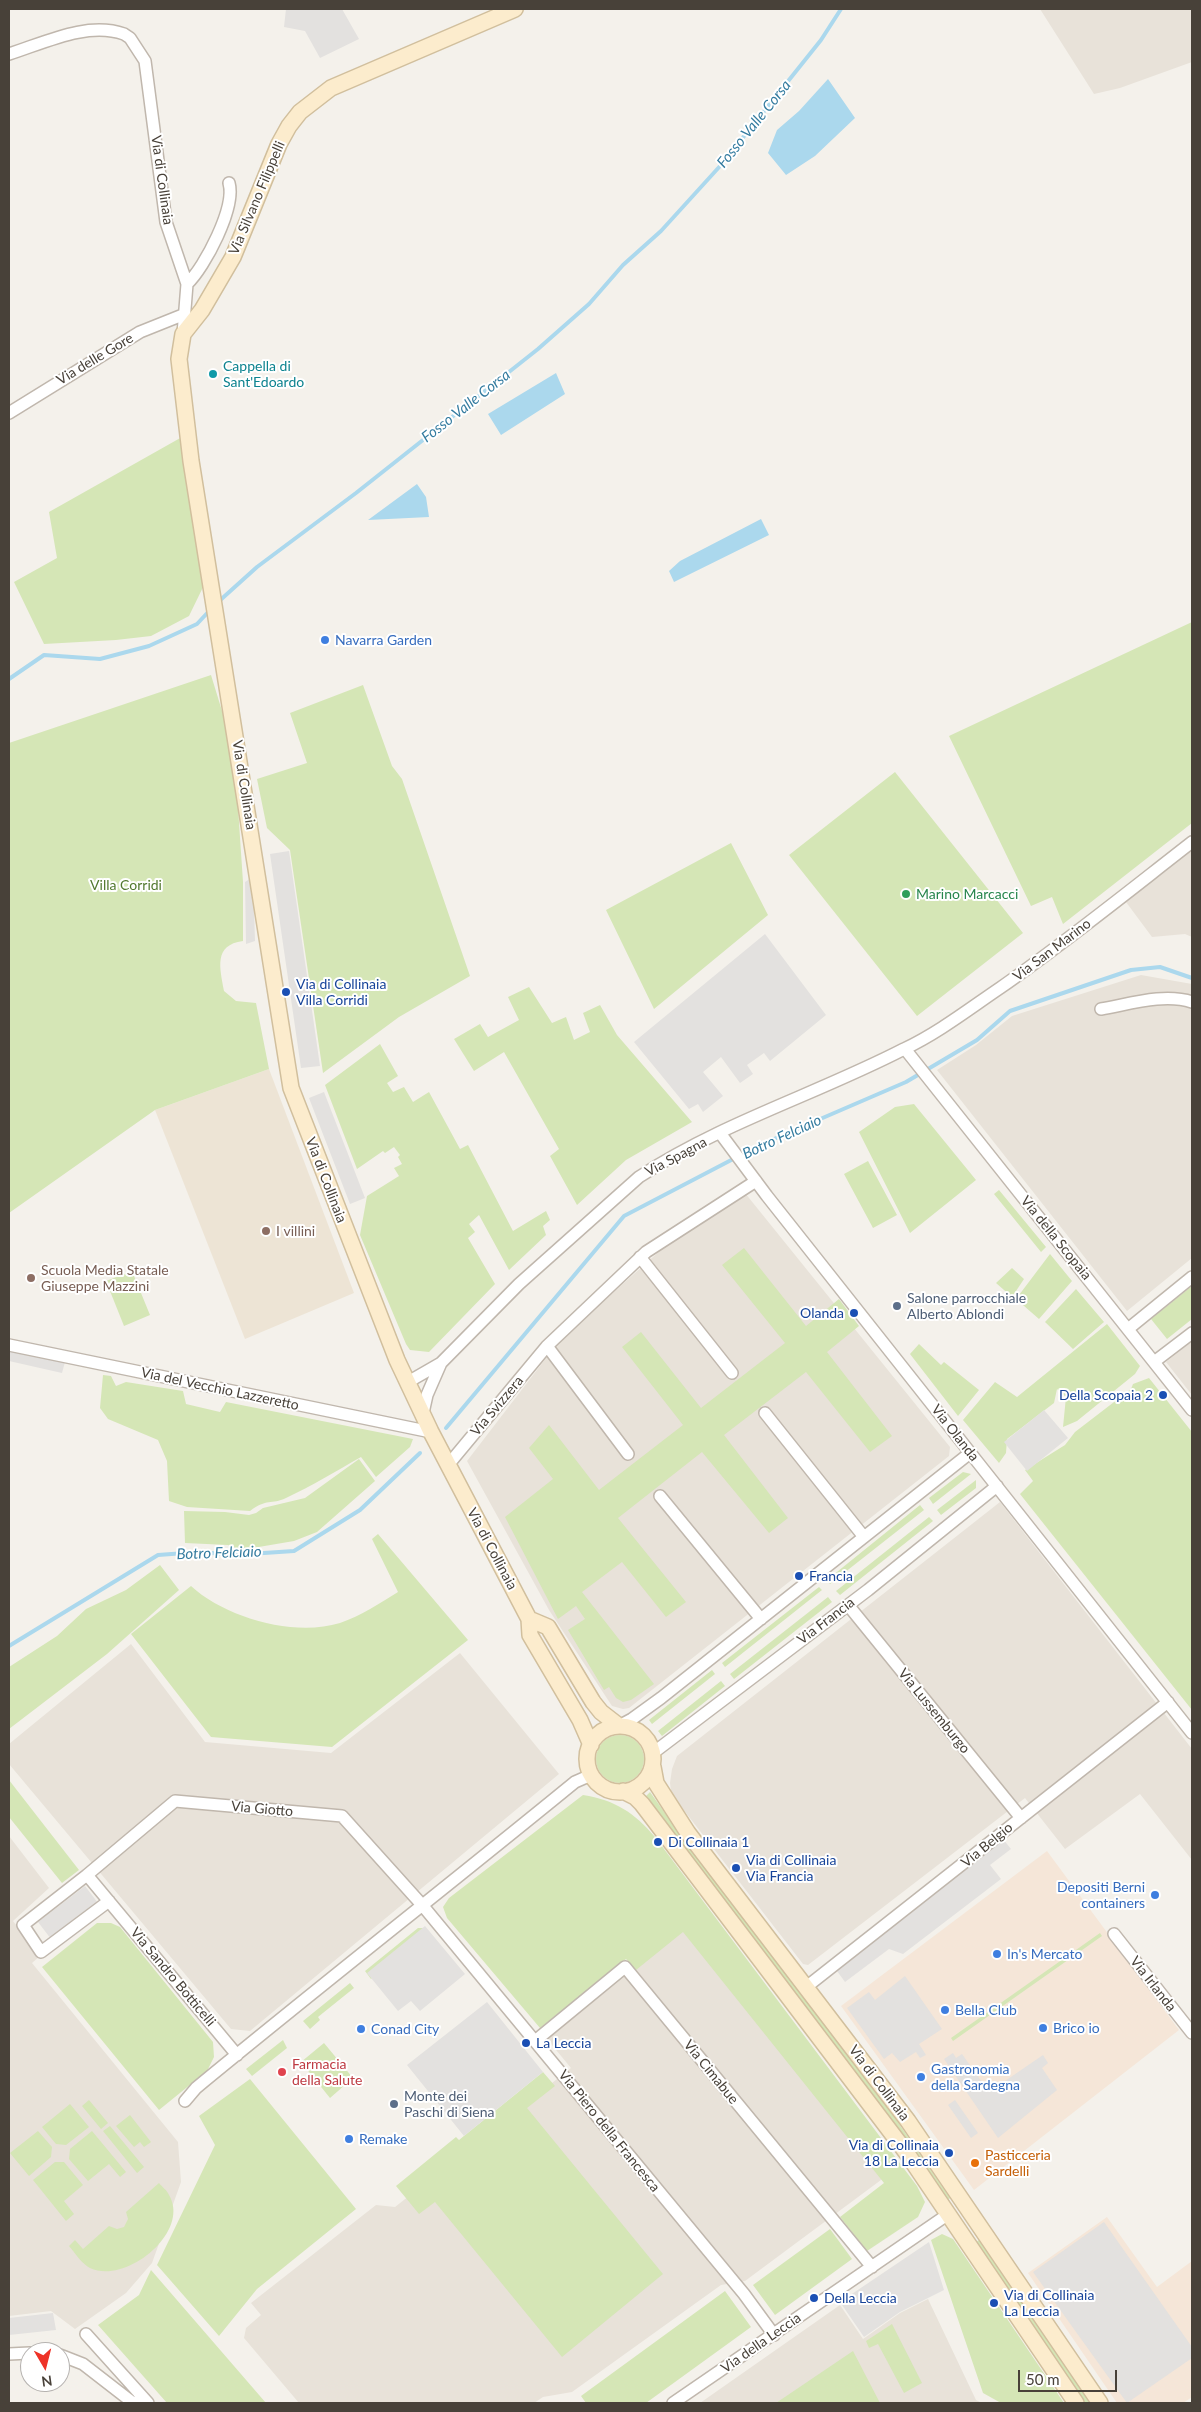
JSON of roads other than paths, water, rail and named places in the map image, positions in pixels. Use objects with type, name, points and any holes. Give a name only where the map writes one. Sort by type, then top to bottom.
[{"type":"street","name":"Via Silvano Filippelli","points":[[183,334],[202,310],[233,257],[279,144],[300,112],[331,88],[514,9]]},
{"type":"street","name":"Via di Collinaia","points":[[9,54],[81,32],[116,31],[130,38],[145,61],[166,222],[187,284],[179,359],[183,398],[291,1088],[368,1291],[422,1413],[529,1619],[530,1635],[580,1720],[591,1745]]},
{"type":"street","points":[[187,284],[202,267],[227,210],[232,192],[229,183]]},
{"type":"street","name":"Via delle Gore","points":[[9,413],[140,332],[185,314]]},
{"type":"street","name":"Via San Marino","points":[[905,1049],[973,1007],[1051,952],[1192,842]]},
{"type":"street","points":[[1101,1009],[1179,998],[1192,1002]]},
{"type":"street","name":"Via Spagna","points":[[408,1382],[441,1363],[519,1284],[639,1177],[656,1166],[720,1133],[905,1049]]},
{"type":"street","name":"Via della Scopaia","points":[[905,1049],[1192,1410]]},
{"type":"street","name":"Via Olanda","points":[[720,1133],[754,1179],[1192,1732]]},
{"type":"street","name":"Via Svizzera","points":[[448,1465],[547,1346],[640,1258],[754,1179]]},
{"type":"street","points":[[640,1258],[732,1373]]},
{"type":"street","points":[[1128,1329],[1192,1277]]},
{"type":"street","points":[[1154,1362],[1192,1333]]},
{"type":"street","name":"Via del Vecchio Lazzeretto","points":[[9,1345],[431,1432]]},
{"type":"street","points":[[547,1346],[628,1454]]},
{"type":"street","name":"Via Spagna","points":[[422,1413],[427,1395],[441,1363]]},
{"type":"street","points":[[766,1413],[864,1537]]},
{"type":"street","points":[[529,1619],[548,1627],[601,1712],[619,1726],[636,1731],[644,1736],[653,1760],[643,1784],[634,1790],[623,1791],[605,1788],[591,1776],[588,1764],[591,1745],[601,1732],[619,1726],[632,1719],[661,1698],[970,1453]]},
{"type":"street","name":"Via Francia","points":[[653,1760],[997,1486]]},
{"type":"street","points":[[660,1496],[761,1619]]},
{"type":"street","name":"Via Lussemburgo","points":[[848,1605],[1021,1818]]},
{"type":"street","name":"Via Belgio","points":[[805,1988],[1168,1702]]},
{"type":"street","name":"Via di Collinaia","points":[[653,1760],[656,1783],[688,1833],[805,1988],[867,2066],[936,2161],[1100,2403]]},
{"type":"street","points":[[185,2101],[196,2088],[348,1963],[423,1906],[575,1782],[591,1776]]},
{"type":"street","name":"Via di Collinaia","points":[[623,1791],[635,1797],[642,1804],[883,2120],[1076,2403]]},
{"type":"street","name":"Via Giotto","points":[[87,1874],[175,1801],[342,1816],[423,1906]]},
{"type":"street","points":[[87,1874],[23,1925],[41,1952],[109,1901]]},
{"type":"street","name":"Via Sandro Botticelli","points":[[87,1874],[237,2055]]},
{"type":"street","name":"Via Piero della Francesca","points":[[423,1906],[739,2289],[774,2335]]},
{"type":"street","name":"Via Irlanda","points":[[1114,1934],[1192,2033]]},
{"type":"street","name":"Via Cimabue","points":[[535,2041],[625,1967],[872,2267]]},
{"type":"street","name":"Via della Leccia","points":[[673,2403],[948,2215]]},
{"type":"street","points":[[86,2334],[148,2403]]},
{"type":"street","points":[[70,2359],[83,2364],[132,2402],[140,2403]]},
{"type":"water","points":[[828,79],[855,118],[815,156],[786,175],[768,153],[777,130],[799,111]]},
{"type":"water","points":[[556,373],[565,394],[501,435],[488,414]]},
{"type":"water","points":[[417,484],[426,497],[429,517],[368,520]]},
{"type":"water","points":[[761,519],[769,535],[674,582],[669,571],[680,561]]},
{"type":"waterway","name":"Fosso Valle Corsa","points":[[217,603],[257,567],[356,493],[538,349],[589,304],[623,265],[661,231],[721,165],[821,40],[841,9]]},
{"type":"waterway","name":"Fosso Valle Corsa","points":[[9,679],[44,655],[100,659],[149,646],[197,624],[211,609]]},
{"type":"waterway","name":"Botro Felciaio","points":[[446,1428],[624,1216],[760,1145],[906,1082],[977,1040],[1010,1011],[1131,970],[1160,967],[1192,978]]},
{"type":"waterway","name":"Botro Felciaio","points":[[9,1646],[158,1555],[199,1552],[234,1555],[294,1551],[360,1510],[420,1453]]},
{"type":"place","name":"Cappella di Sant'Edoardo","points":[[213,374]]},
{"type":"place","name":"Navarra Garden","points":[[325,640]]},
{"type":"place","name":"Marino Marcacci","points":[[906,894]]},
{"type":"place","name":"Via di Collinaia Villa Corridi","points":[[286,992]]},
{"type":"place","name":"I villini","points":[[266,1231]]},
{"type":"place","name":"Scuola Media Statale Giuseppe Mazzini","points":[[31,1278]]},
{"type":"place","name":"Salone parrocchiale Alberto Ablondi","points":[[897,1306]]},
{"type":"place","name":"Olanda","points":[[854,1313]]},
{"type":"place","name":"Della Scopaia 2","points":[[1163,1395]]},
{"type":"place","name":"Francia","points":[[799,1576]]},
{"type":"place","name":"Di Collinaia 1","points":[[658,1842]]},
{"type":"place","name":"Via di Collinaia Via Francia","points":[[736,1868]]},
{"type":"place","name":"Depositi Berni containers","points":[[1155,1895]]},
{"type":"place","name":"In's Mercato","points":[[997,1954]]},
{"type":"place","name":"Bella Club","points":[[945,2010]]},
{"type":"place","name":"Brico io","points":[[1043,2028]]},
{"type":"place","name":"Conad City","points":[[361,2029]]},
{"type":"place","name":"La Leccia","points":[[526,2043]]},
{"type":"place","name":"Farmacia della Salute","points":[[282,2072]]},
{"type":"place","name":"Gastronomia della Sardegna","points":[[921,2077]]},
{"type":"place","name":"Monte dei Paschi di Siena","points":[[394,2104]]},
{"type":"place","name":"Remake","points":[[349,2139]]},
{"type":"place","name":"Via di Collinaia 18 La Leccia","points":[[949,2153]]},
{"type":"place","name":"Pasticceria Sardelli","points":[[975,2163]]},
{"type":"place","name":"Della Leccia","points":[[814,2298]]},
{"type":"place","name":"Via di Collinaia La Leccia","points":[[994,2303]]},
{"type":"park label","name":"Villa Corridi","points":[[126,885]]}]
